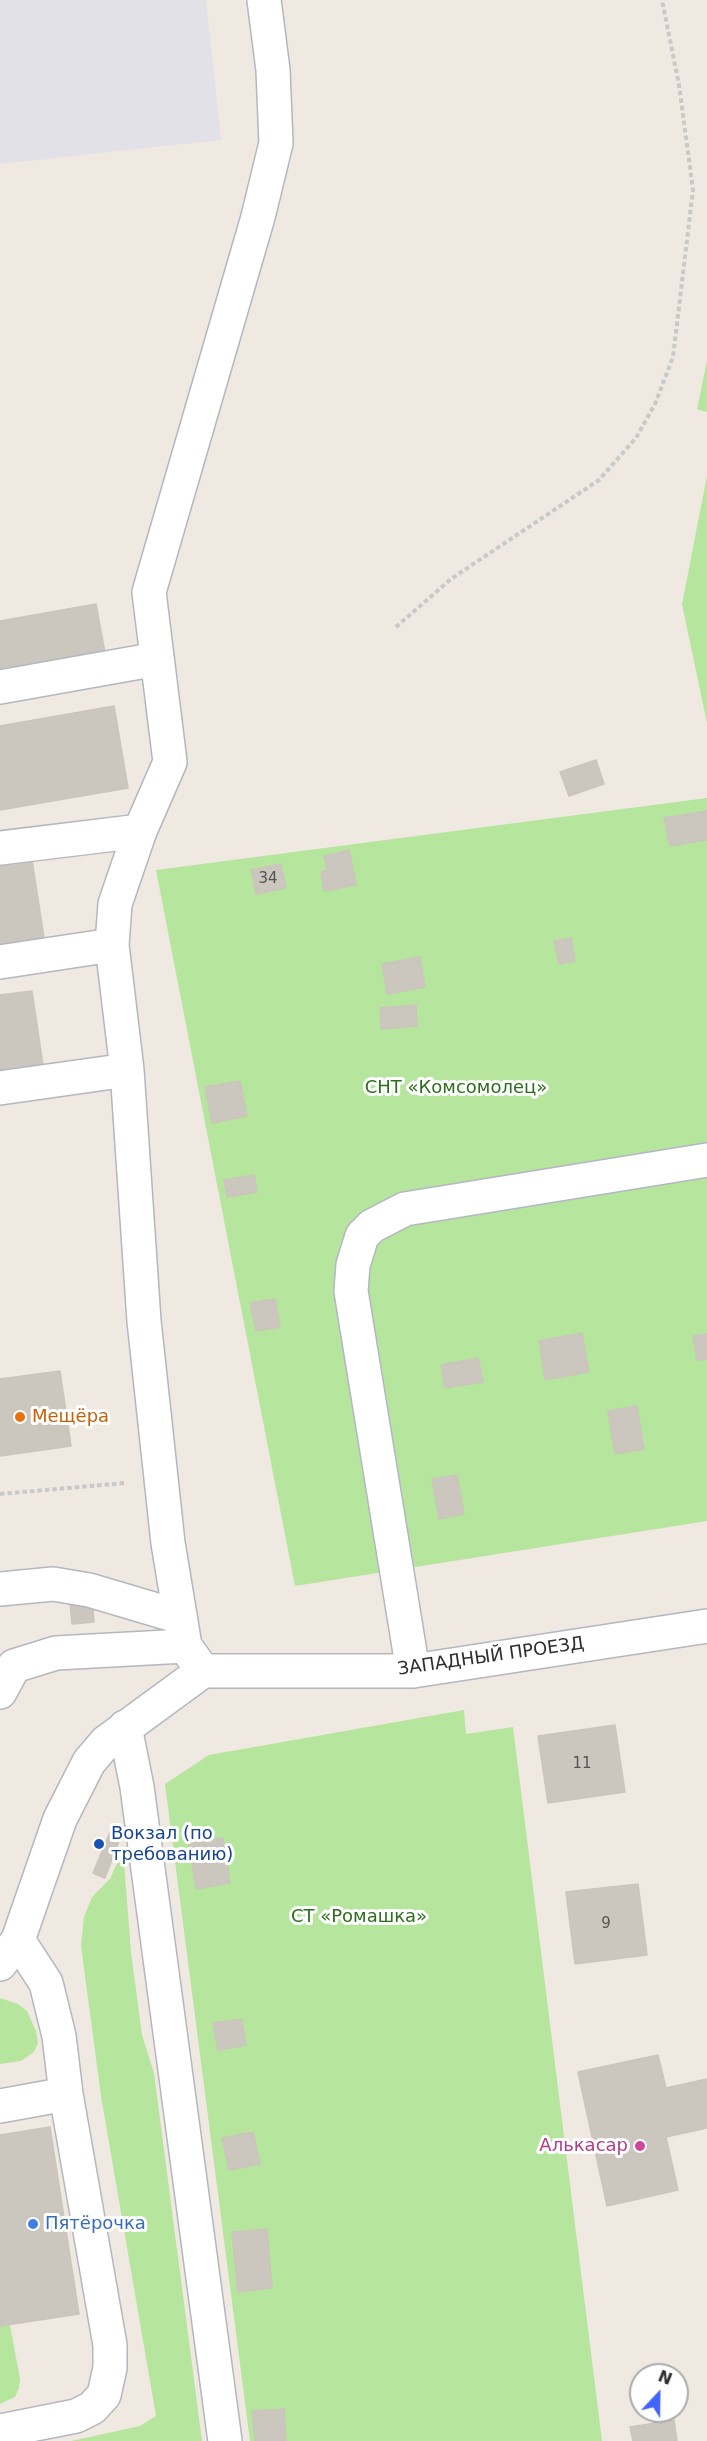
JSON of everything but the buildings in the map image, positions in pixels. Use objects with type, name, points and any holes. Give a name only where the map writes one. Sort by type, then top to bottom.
[{"type":"street","points":[[0,2431],[76,2416],[92,2408],[104,2395],[111,2368],[110,2345],[66,2094],[59,2036],[46,1983],[9,1952],[73,1790],[89,1762],[106,1742],[125,1727],[189,1645],[168,1543],[144,1321],[127,1070],[112,945],[115,904],[140,831],[170,762],[149,592],[258,217],[276,143],[273,70],[264,0]]},
{"type":"street","points":[[0,687],[157,659]]},
{"type":"street","points":[[0,848],[140,831]]},
{"type":"street","points":[[0,963],[112,945]]},
{"type":"street","points":[[0,1088],[127,1070]]},
{"type":"street","points":[[413,1671],[351,1291],[353,1265],[362,1236],[372,1226],[405,1209],[707,1160]]},
{"type":"street","points":[[0,1589],[53,1584],[89,1590],[189,1645]]},
{"type":"street","name":"ЗАПАДНЫЙ ПРОЕЗД","points":[[189,1645],[413,1671],[707,1626]]},
{"type":"street","points":[[5,1675],[56,1653],[189,1645]]},
{"type":"street","points":[[125,1727],[138,1787],[225,2441]]},
{"type":"street","points":[[0,2106],[66,2094]]},
{"type":"path","points":[[396,627],[451,579],[598,480],[636,438],[655,404],[673,357],[693,190],[679,85],[662,0]]},
{"type":"path","points":[[0,1494],[126,1483],[127,1493]]},
{"type":"shaded area","points":[[0,0],[206,0],[221,140],[0,164]]},
{"type":"green space","points":[[707,361],[707,412],[697,409]]},
{"type":"green space","points":[[707,476],[707,723],[682,604]]},
{"type":"green space","name":"СНТ «Комсомолец»","points":[[707,798],[707,1521],[295,1586],[156,870]]},
{"type":"green space","name":"СТ «Ромашка»","points":[[464,1710],[466,1734],[513,1727],[602,2441],[250,2441],[165,1784],[209,1755]]},
{"type":"green space","points":[[123,1850],[131,1952],[142,2035],[154,2073],[202,2441],[71,2441],[140,2426],[156,2416],[101,2096],[81,1946],[84,1917],[92,1897],[110,1879]]},
{"type":"green space","points":[[0,1998],[18,2004],[27,2011],[36,2031],[38,2043],[34,2052],[21,2061],[0,2064]]},
{"type":"green space","points":[[10,2325],[20,2379],[19,2388],[15,2397],[0,2404],[0,2326]]},
{"type":"place","name":"Мещёра","points":[[20,1417]]},
{"type":"place","name":"Вокзал (по требованию)","points":[[99,1844]]},
{"type":"place","name":"Алькасар","points":[[640,2146]]},
{"type":"place","name":"Пятёрочка","points":[[33,2224]]}]
